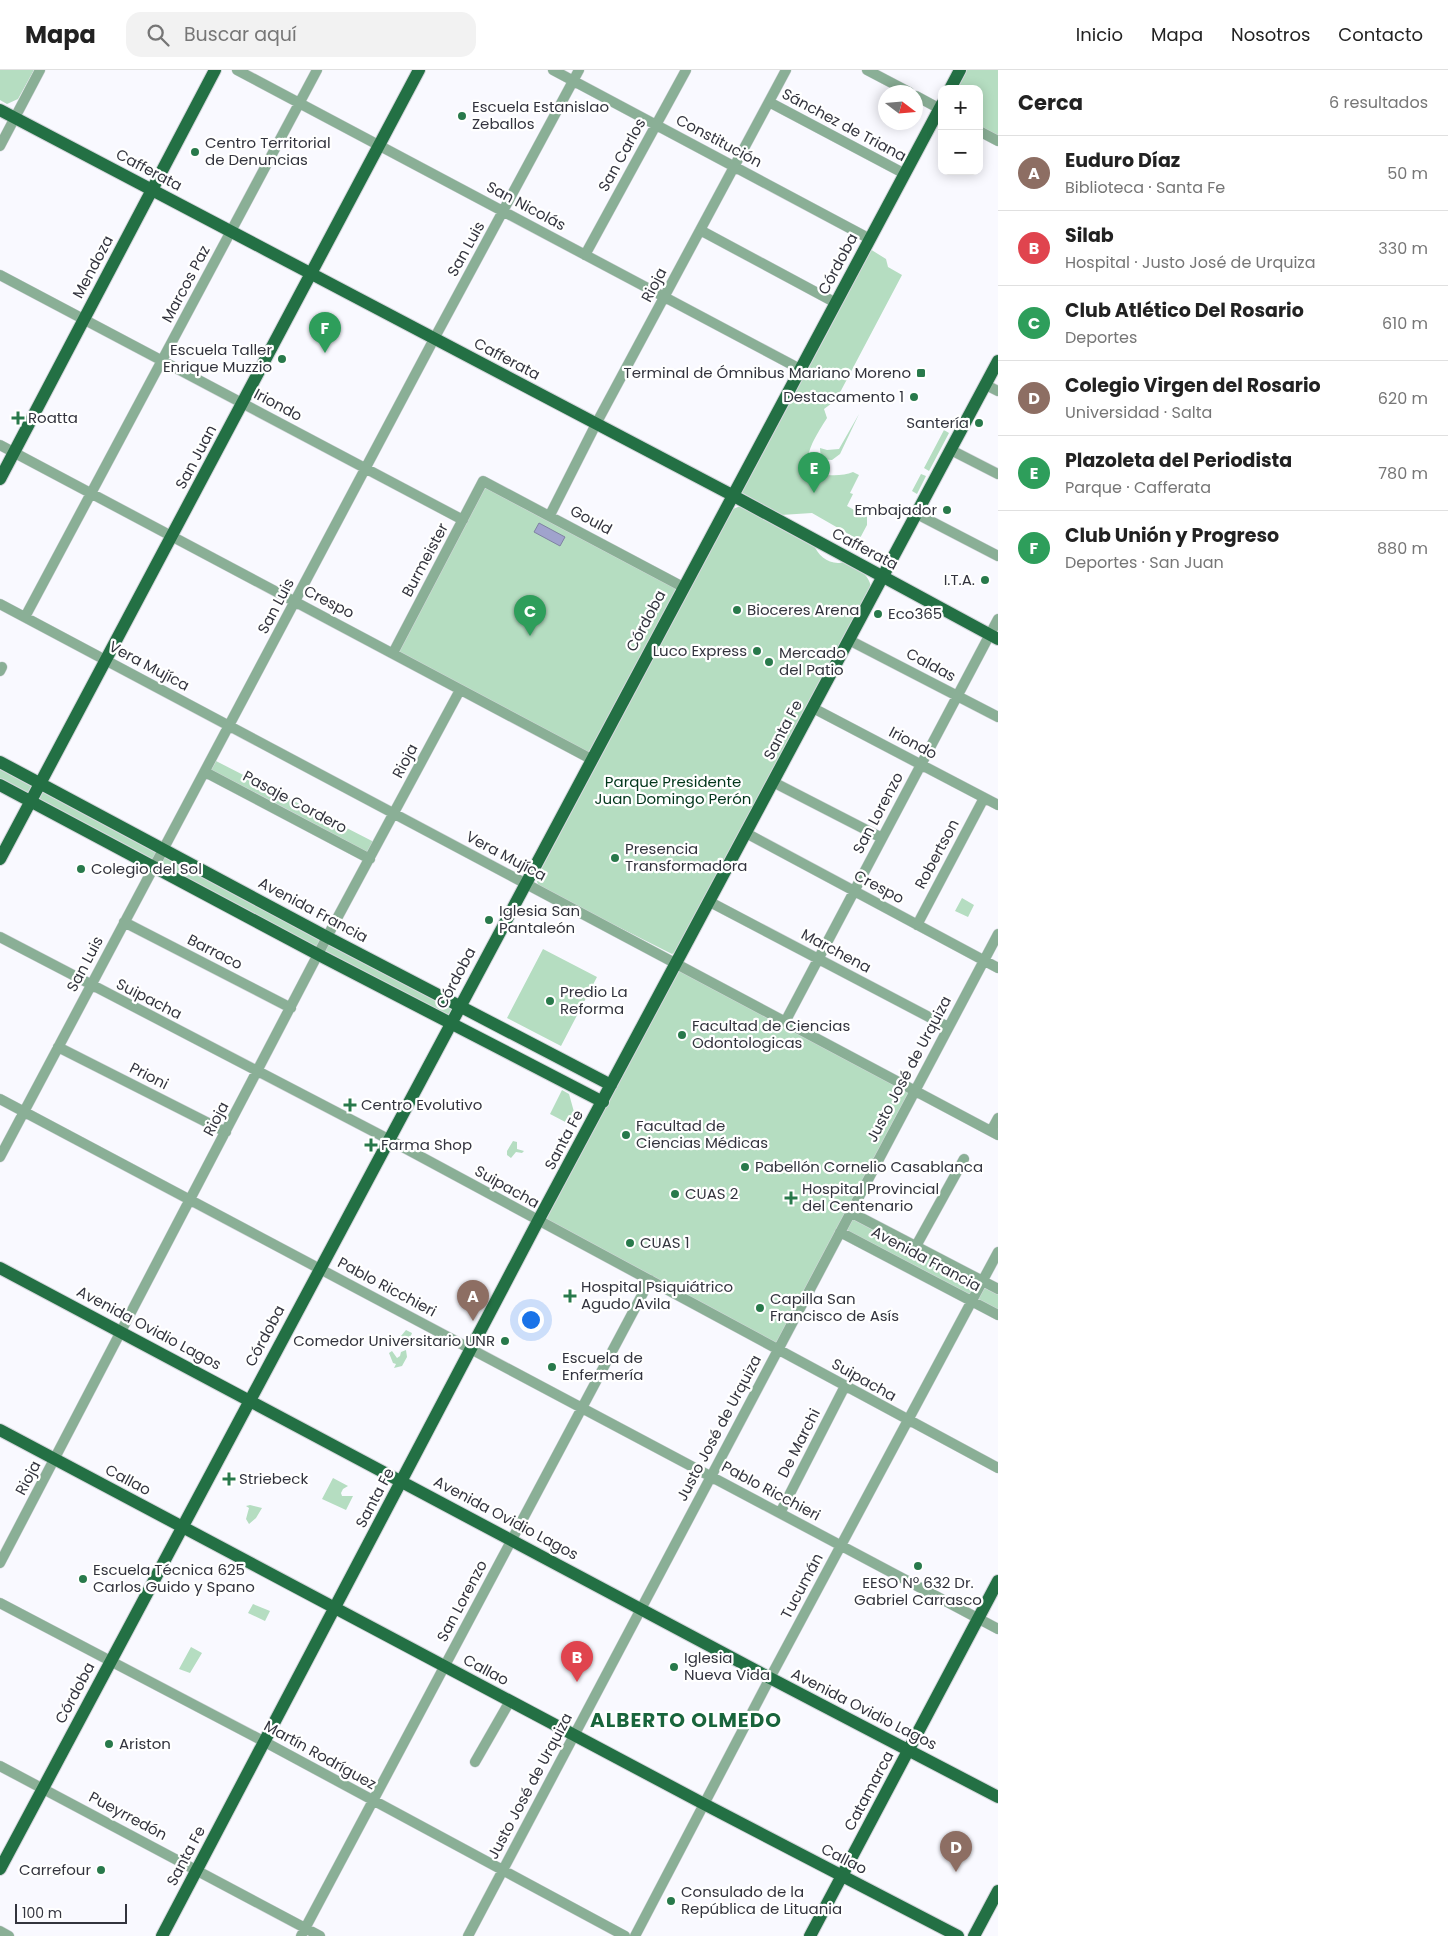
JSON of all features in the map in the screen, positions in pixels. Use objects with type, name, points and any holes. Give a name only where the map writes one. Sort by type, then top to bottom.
[{"type":"main road","name":"Mendoza","points":[[0,479],[215,70]]},
{"type":"main road","name":"San Juan","points":[[0,860],[419,70]]},
{"type":"main road","points":[[952,85],[960,70]]},
{"type":"main road","name":"Cafferata","points":[[0,110],[732,495],[994,637]]},
{"type":"main road","name":"Córdoba","points":[[0,1869],[732,495],[938,114]]},
{"type":"main road","name":"Santa Fe","points":[[162,1936],[538,1221],[998,362]]},
{"type":"main road","name":"Avenida Francia","points":[[0,762],[611,1085]]},
{"type":"main road","points":[[0,784],[318,955],[603,1102]]},
{"type":"main road","name":"Avenida Ovidio Lagos","points":[[0,1268],[770,1678],[998,1797]]},
{"type":"main road","name":"Callao","points":[[0,1430],[573,1735],[958,1936]]},
{"type":"main road","name":"Catamarca","points":[[810,1936],[998,1582]]},
{"type":"main road","points":[[974,1936],[998,1891]]},
{"type":"street","points":[[0,146],[40,70]]},
{"type":"street","name":"San Nicolás","points":[[237,70],[800,369]]},
{"type":"street","name":"Marcos Paz","points":[[25,617],[317,70]]},
{"type":"street","name":"Constitución","points":[[552,70],[870,239]]},
{"type":"street","name":"San Luis","points":[[0,1157],[434,339],[579,70]]},
{"type":"street","name":"San Carlos","points":[[585,255],[686,70]]},
{"type":"street","name":"Rioja","points":[[550,515],[596,424],[786,70]]},
{"type":"street","points":[[867,70],[896,85]]},
{"type":"street","points":[[923,99],[938,107]]},
{"type":"street","name":"Sánchez de Triana","points":[[768,102],[905,174]]},
{"type":"street","points":[[983,132],[998,141]]},
{"type":"street","points":[[700,230],[836,303]]},
{"type":"street","name":"Iriondo","points":[[0,274],[463,520]]},
{"type":"street","points":[[986,385],[998,391]]},
{"type":"street","name":"Crespo","points":[[0,445],[591,759]]},
{"type":"street","points":[[951,450],[998,474]]},
{"type":"street","name":"Gould","points":[[483,481],[683,587]]},
{"type":"street","name":"Burmeister","points":[[394,653],[483,481]]},
{"type":"street","points":[[916,514],[998,556]]},
{"type":"street","name":"Vera Mujíca","points":[[0,604],[994,1133]]},
{"type":"street","name":"San Lorenzo","points":[[785,1022],[957,696],[994,637],[998,619]]},
{"type":"street","name":"Caldas","points":[[850,640],[998,718]]},
{"type":"street","name":"Rioja","points":[[0,1563],[318,955],[460,690]]},
{"type":"street","name":"Iriondo","points":[[813,708],[998,805]]},
{"type":"street","name":"Pasaje Cordero","points":[[205,772],[370,859]]},
{"type":"street","points":[[773,782],[882,838]]},
{"type":"street","name":"Robertson","points":[[917,925],[984,798]]},
{"type":"street","name":"Crespo","points":[[746,833],[998,968]]},
{"type":"street","name":"Marchena","points":[[710,902],[948,1028]]},
{"type":"street","name":"Barraco","points":[[124,922],[291,1008]]},
{"type":"street","name":"Justo José de Urquiza","points":[[468,1936],[998,934]]},
{"type":"street","name":"Suipacha","points":[[0,937],[90,986],[388,1139],[998,1468]]},
{"type":"street","name":"Prioni","points":[[58,1047],[226,1132]]},
{"type":"street","name":"Pablo Ricchieri","points":[[0,1099],[998,1628]]},
{"type":"street","points":[[994,1133],[998,1118]]},
{"type":"street","points":[[916,1246],[964,1159]]},
{"type":"street","name":"Avenida Francia","points":[[850,1212],[998,1289]]},
{"type":"street","name":"Avenida Francia","points":[[840,1232],[998,1315]]},
{"type":"street","name":"Tucumán","points":[[635,1936],[770,1678],[998,1252]]},
{"type":"street","name":"San Lorenzo","points":[[303,1932],[650,1280]]},
{"type":"street","name":"De Marchi","points":[[780,1513],[845,1386]]},
{"type":"street","name":"Martín Rodríguez","points":[[0,1603],[265,1742],[625,1936]]},
{"type":"street","points":[[475,1762],[510,1701]]},
{"type":"street","name":"Pueyrredón","points":[[0,1766],[197,1870],[303,1932],[320,1936]]},
{"type":"street","points":[[0,1931],[9,1936]]},
{"type":"green space","points":[[0,70],[34,70],[18,99],[7,104],[0,100]]},
{"type":"green space","points":[[960,70],[998,70],[998,141],[983,133],[983,85],[952,85]]},
{"type":"green space","points":[[870,249],[886,259],[888,267],[902,275],[836,400],[824,409],[827,418],[814,440],[808,457],[809,464],[813,470],[821,474],[837,475],[853,472],[859,475],[850,493],[853,494],[847,506],[867,517],[867,525],[859,540],[812,513],[781,515],[741,492],[828,332]]},
{"type":"green space","points":[[859,414],[840,454],[832,460],[823,457],[820,448],[827,450],[839,449]]},
{"type":"green space","points":[[944,430],[949,433],[929,471],[924,468]]},
{"type":"green space","points":[[921,474],[926,476],[917,494],[912,491]]},
{"type":"green space","points":[[483,481],[683,587],[591,759],[393,653]]},
{"type":"green space","name":"Parque Presidente Juan Domingo Perón","points":[[742,507],[814,545],[820,555],[826,560],[854,566],[868,578],[871,587],[679,950],[672,954],[539,887],[536,879],[733,509]]},
{"type":"green space","points":[[216,761],[374,842],[368,853],[210,772]]},
{"type":"green space","points":[[0,762],[459,1006],[451,1022],[0,785]]},
{"type":"green space","points":[[962,898],[974,905],[968,917],[955,911]]},
{"type":"green space","name":"Predio La Reforma","points":[[543,949],[597,977],[561,1046],[507,1018]]},
{"type":"green space","points":[[676,964],[914,1090],[850,1212],[998,1289],[998,1315],[840,1232],[778,1349],[538,1221]]},
{"type":"green space","points":[[562,1090],[569,1094],[576,1119],[573,1126],[550,1114]]},
{"type":"green space","points":[[513,1141],[517,1142],[517,1149],[524,1151],[522,1153],[516,1152],[511,1158],[507,1155],[507,1151]]},
{"type":"green space","points":[[406,1330],[412,1333],[409,1341],[404,1344],[400,1342],[401,1336]]},
{"type":"green space","points":[[406,1350],[407,1357],[402,1366],[394,1368],[396,1364],[393,1363],[389,1353],[392,1351],[397,1358],[401,1352]]},
{"type":"green space","points":[[333,1478],[348,1486],[343,1489],[342,1496],[353,1496],[346,1510],[322,1499]]},
{"type":"green space","points":[[246,1506],[262,1508],[256,1518],[249,1524],[246,1519],[249,1508]]},
{"type":"green space","points":[[253,1604],[270,1611],[265,1621],[248,1613]]},
{"type":"green space","points":[[191,1647],[202,1653],[190,1673],[179,1669]]},
{"type":"water","points":[[539,523],[565,537],[560,546],[534,532]]},
{"type":"place","name":"Escuela Estanislao Zeballos","points":[[462,116]]},
{"type":"place","name":"Centro Territorial de Denuncias","points":[[195,152]]},
{"type":"place","name":"Club Unión y Progreso","points":[[325,353]]},
{"type":"place","name":"Escuela Taller Enrique Muzzio","points":[[282,359]]},
{"type":"place","name":"Terminal de Ómnibus Mariano Moreno","points":[[921,373]]},
{"type":"place","name":"Destacamento 1","points":[[914,397]]},
{"type":"place","name":"Roatta","points":[[18,418]]},
{"type":"place","name":"Santería","points":[[979,423]]},
{"type":"place","name":"Plazoleta del Periodista","points":[[814,493]]},
{"type":"place","name":"Embajador","points":[[947,510]]},
{"type":"place","name":"I.T.A.","points":[[985,580]]},
{"type":"place","name":"Bioceres Arena","points":[[737,610]]},
{"type":"place","name":"Eco365","points":[[878,614]]},
{"type":"place","name":"Club Atlético Del Rosario","points":[[530,636]]},
{"type":"place","name":"Luco Express","points":[[757,651]]},
{"type":"place","name":"Mercado del Patio","points":[[769,662]]},
{"type":"place","name":"Presencia Transformadora","points":[[615,858]]},
{"type":"place","name":"Colegio del Sol","points":[[81,869]]},
{"type":"place","name":"Iglesia San Pantaleón","points":[[489,920]]},
{"type":"place","name":"Predio La Reforma","points":[[550,1001]]},
{"type":"place","name":"Facultad de Ciencias Odontologicas","points":[[682,1035]]},
{"type":"place","name":"Centro Evolutivo","points":[[350,1105]]},
{"type":"place","name":"Facultad de Ciencias Médicas","points":[[626,1135]]},
{"type":"place","name":"Farma Shop","points":[[371,1145]]},
{"type":"place","name":"Pabellón Cornelio Casablanca","points":[[745,1167]]},
{"type":"place","name":"CUAS 2","points":[[675,1194]]},
{"type":"place","name":"Hospital Provincial del Centenario","points":[[791,1198]]},
{"type":"place","name":"CUAS 1","points":[[630,1243]]},
{"type":"place","name":"Hospital Psiquiátrico Agudo Avila","points":[[570,1296]]},
{"type":"place","name":"Capilla San Francisco de Asís","points":[[760,1308]]},
{"type":"place","name":"Euduro Díaz","points":[[473,1321]]},
{"type":"place","name":"Comedor Universitario UNR","points":[[505,1341]]},
{"type":"place","name":"Escuela de Enfermería","points":[[552,1367]]},
{"type":"place","name":"Striebeck","points":[[229,1479]]},
{"type":"place","name":"EESO Nº 632 Dr. Gabriel Carrasco","points":[[918,1566]]},
{"type":"place","name":"Escuela Técnica 625 Carlos Guido y Spano","points":[[83,1579]]},
{"type":"place","name":"Iglesia Nueva Vida","points":[[674,1667]]},
{"type":"place","name":"Silab","points":[[577,1682]]},
{"type":"place","name":"Ariston","points":[[109,1744]]},
{"type":"place","name":"Carrefour","points":[[101,1870]]},
{"type":"place","name":"Colegio Virgen del Rosario","points":[[956,1872]]},
{"type":"place","name":"Consulado de la República de Lituania","points":[[671,1901]]},
{"type":"district","name":"ALBERTO OLMEDO","points":[[686,1720]]}]
